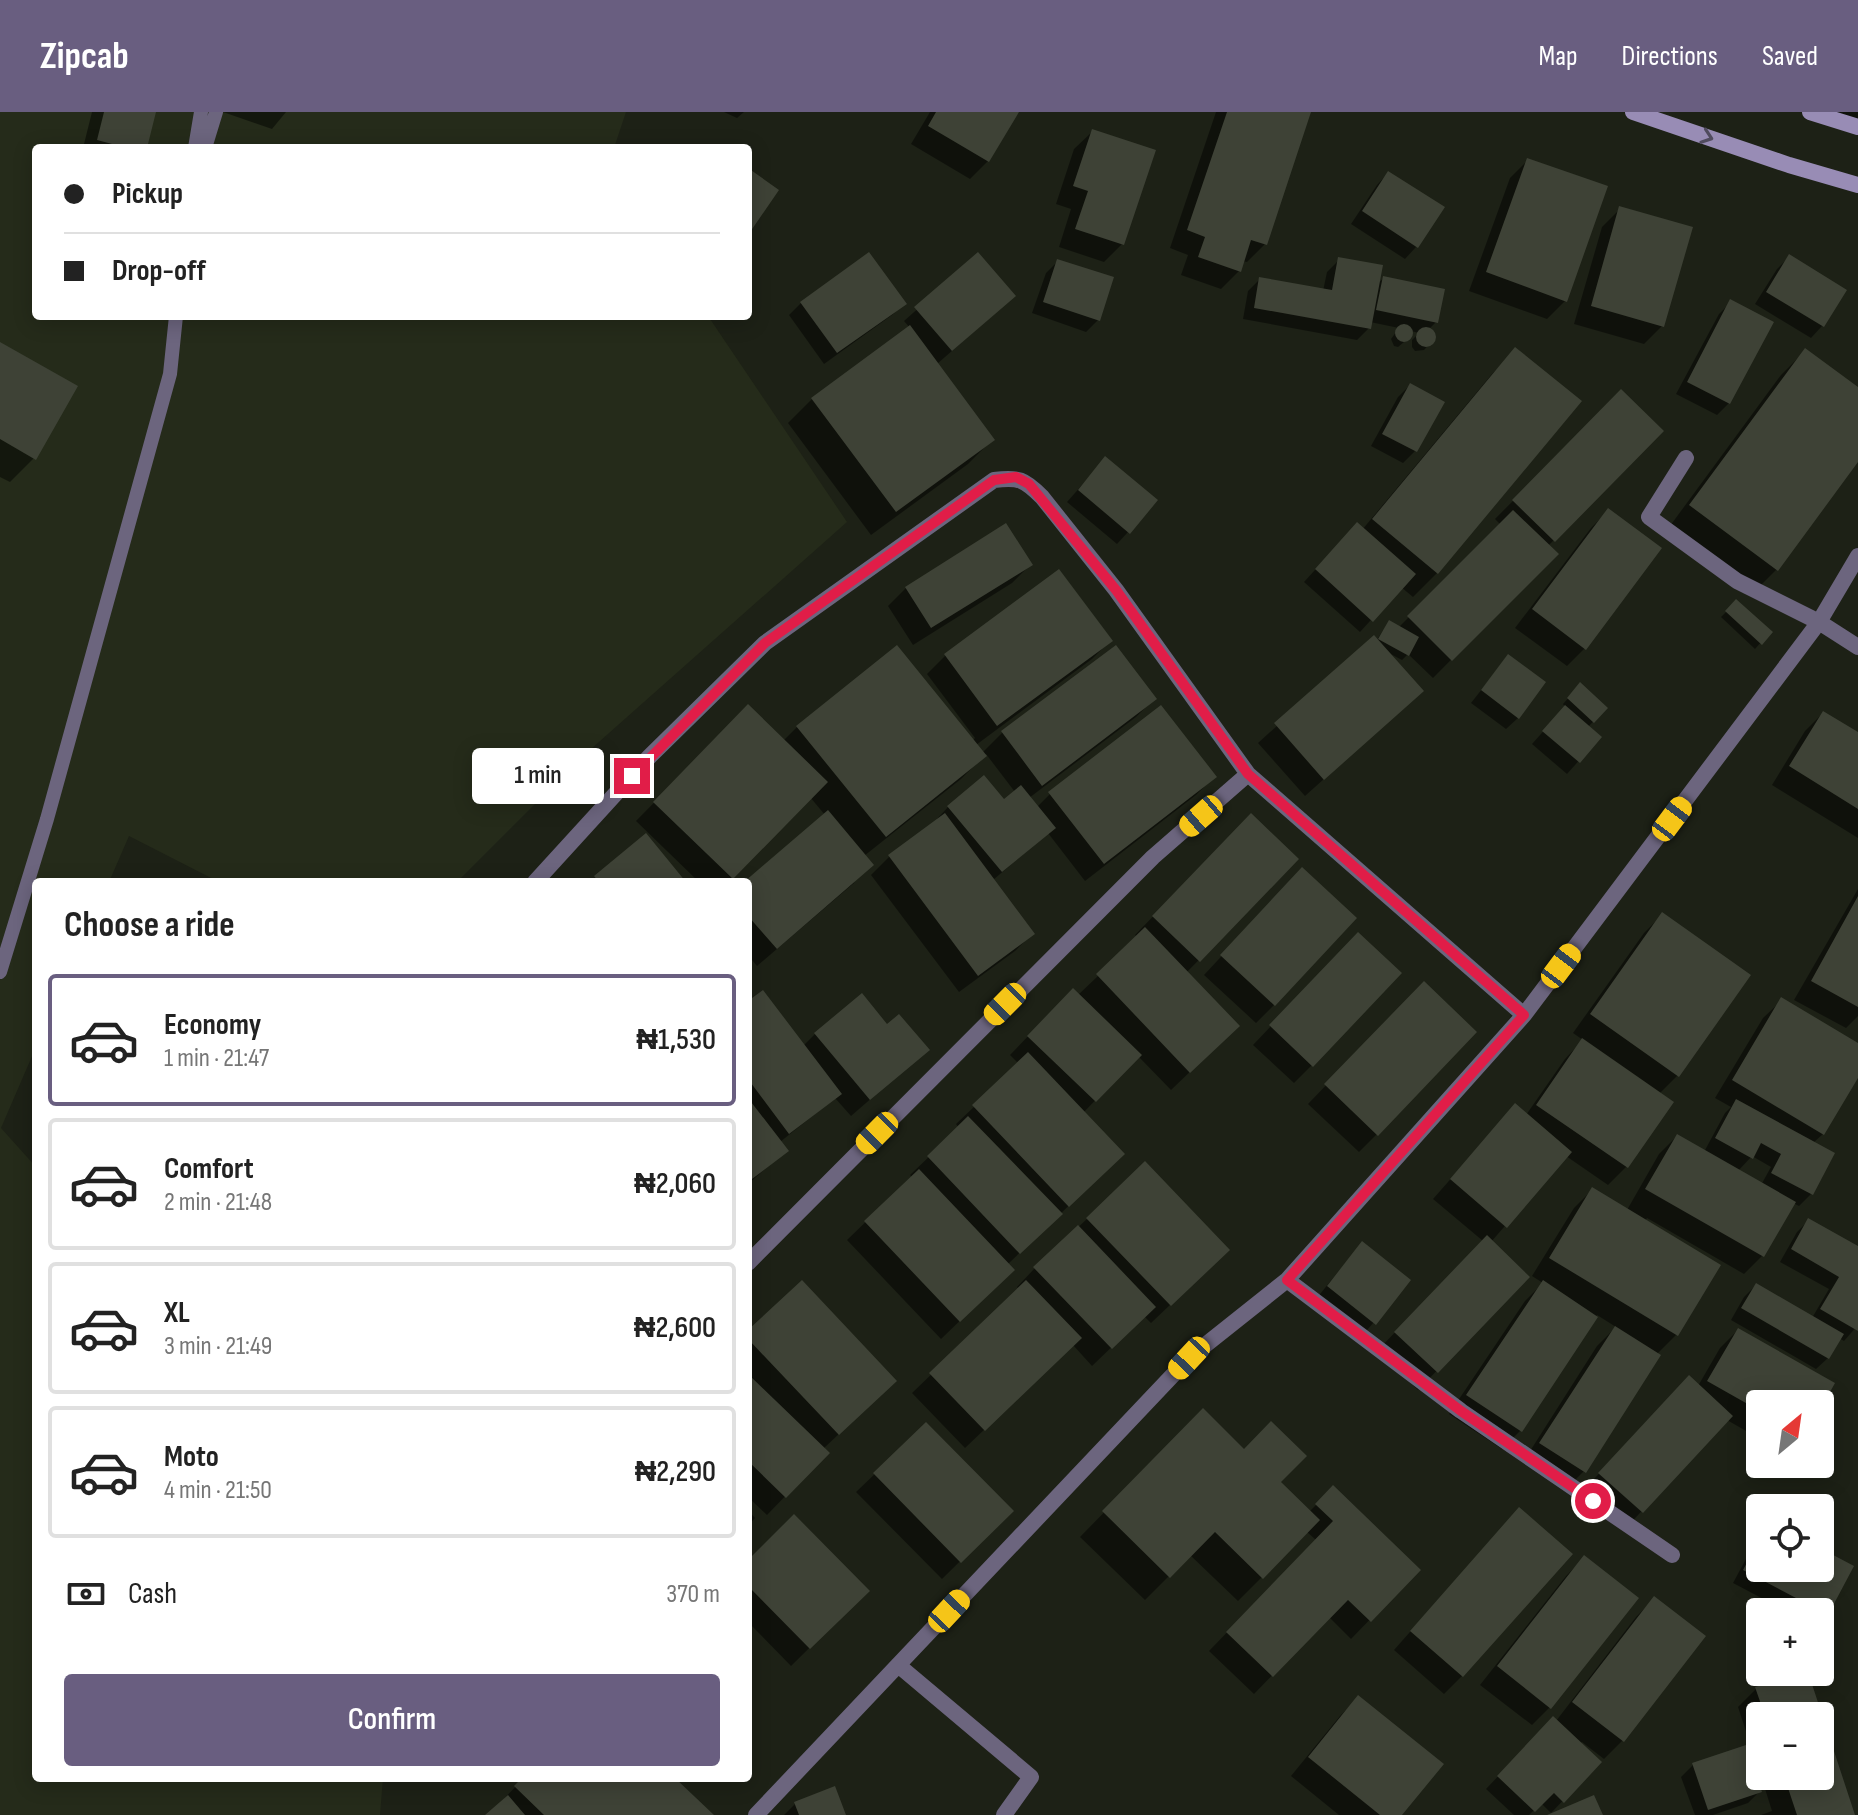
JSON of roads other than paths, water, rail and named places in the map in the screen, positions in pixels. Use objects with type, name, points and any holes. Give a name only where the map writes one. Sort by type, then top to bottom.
[{"type":"main road","points":[[1633,112],[1858,185]]},
{"type":"main road","points":[[1810,112],[1858,127]]},
{"type":"street","points":[[1686,458],[1649,517],[1737,581],[1819,622],[1858,647]]},
{"type":"street","points":[[539,878],[650,756],[765,643],[994,480],[1016,477],[1042,497],[1116,590],[1248,774],[1524,1015]]},
{"type":"street","points":[[756,1815],[1189,1358],[1287,1280],[1524,1015],[1819,622],[1858,556]]},
{"type":"street","points":[[752,1259],[1153,857],[1248,774]]},
{"type":"street","points":[[1287,1280],[1461,1411],[1672,1555]]},
{"type":"street","points":[[898,1665],[1031,1777],[1004,1815]]},
{"type":"lane","points":[[196,144],[201,112]]},
{"type":"lane","points":[[206,144],[216,112]]},
{"type":"lane","points":[[0,972],[47,819],[170,374],[176,320]]}]
